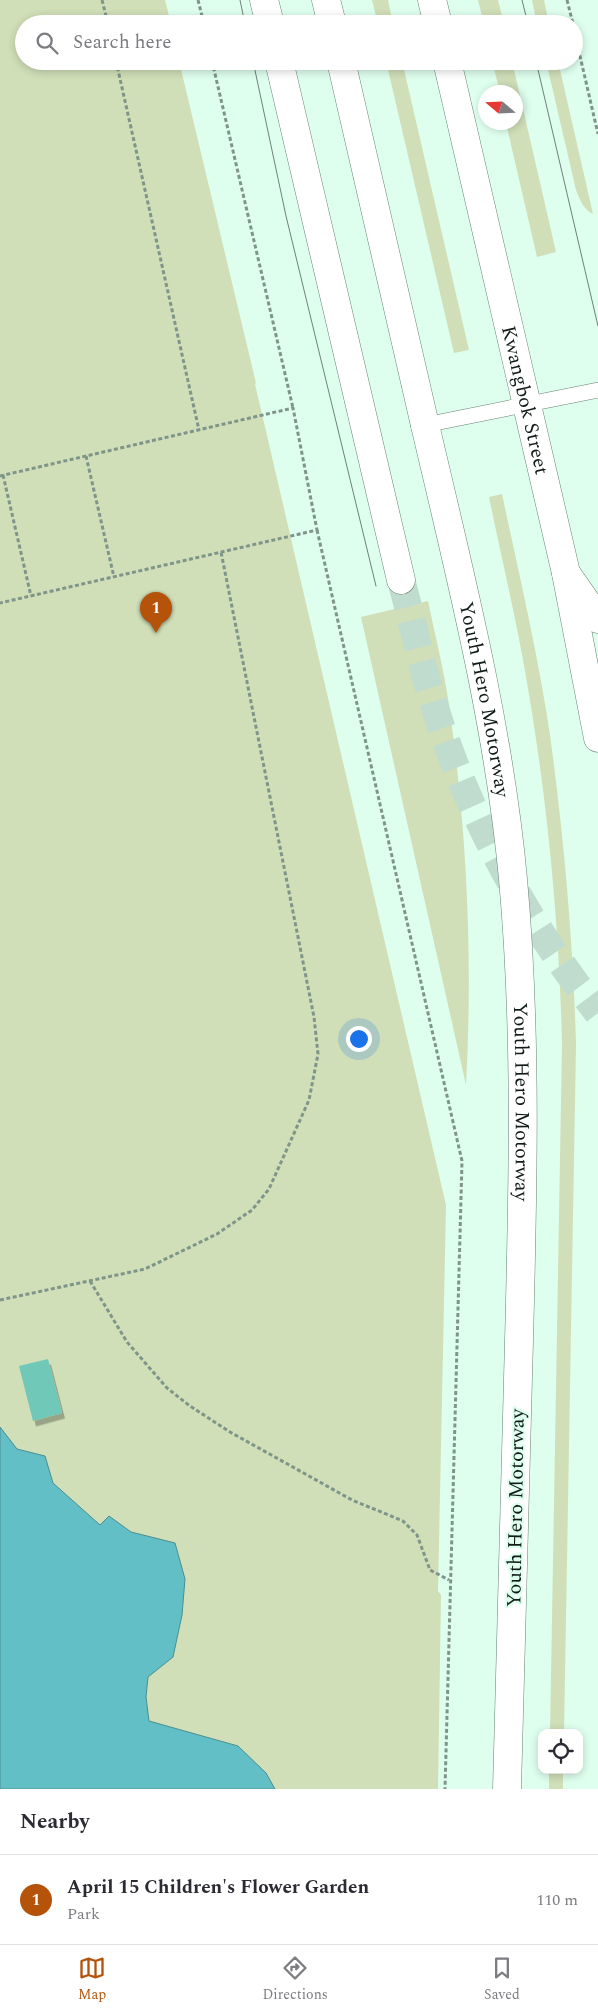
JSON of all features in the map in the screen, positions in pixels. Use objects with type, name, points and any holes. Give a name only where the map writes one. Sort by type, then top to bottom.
[{"type":"main road","points":[[264,0],[268,15]]},
{"type":"main road","points":[[326,0],[330,15]]},
{"type":"main road","points":[[432,0],[436,15]]},
{"type":"main road","points":[[281,70],[401,580]]},
{"type":"main road","points":[[343,70],[425,425]]},
{"type":"main road","name":"Kwangbok Street","points":[[449,70],[566,573],[598,738]]},
{"type":"main road","name":"Youth Hero Motorway","points":[[425,425],[493,735],[513,876],[521,997],[521,1250],[507,1789]]},
{"type":"main road","points":[[566,573],[598,619]]},
{"type":"lane","points":[[425,425],[598,390]]},
{"type":"path","points":[[102,0],[106,15]]},
{"type":"path","points":[[198,0],[202,15]]},
{"type":"path","points":[[567,0],[571,15]]},
{"type":"path","points":[[583,69],[598,134]]},
{"type":"path","points":[[118,70],[199,430]]},
{"type":"path","points":[[214,70],[293,408],[317,530],[462,1161],[444,1789]]},
{"type":"path","points":[[31,596],[2,475],[293,408]]},
{"type":"path","points":[[86,456],[114,576]]},
{"type":"path","points":[[0,603],[317,530]]},
{"type":"path","points":[[0,1300],[145,1269],[217,1234],[252,1210],[269,1189],[309,1100],[318,1054],[314,1017],[221,552]]},
{"type":"path","points":[[90,1281],[127,1342],[167,1388],[190,1406],[230,1432],[352,1500],[403,1521],[417,1535],[430,1570],[449,1580]]},
{"type":"green space","points":[[0,0],[165,0],[169,15],[15,15],[15,70],[181,70],[256,383],[446,1205],[438,1591],[441,1595],[438,1789],[0,1789]]},
{"type":"green space","points":[[372,0],[388,0],[391,15],[376,15]]},
{"type":"green space","points":[[478,0],[498,0],[502,15],[482,15]]},
{"type":"green space","points":[[532,0],[544,0],[547,15],[535,15]]},
{"type":"green space","points":[[388,70],[404,70],[469,350],[454,353]]},
{"type":"green space","points":[[494,70],[514,70],[518,85],[498,85]]},
{"type":"green space","points":[[548,70],[560,70],[593,214],[584,207],[576,190]]},
{"type":"green space","points":[[523,109],[556,252],[537,257],[508,130],[523,130]]},
{"type":"green space","points":[[502,494],[545,705],[560,812],[573,966],[576,1044],[564,1729],[550,1729],[562,1044],[558,947],[545,803],[531,707],[519,639],[489,497]]},
{"type":"green space","points":[[428,601],[449,705],[464,847],[469,990],[466,1085],[361,617]]},
{"type":"green space","points":[[549,1774],[563,1774],[563,1789],[549,1789]]},
{"type":"water","points":[[0,1427],[17,1449],[45,1456],[53,1483],[100,1525],[109,1516],[131,1532],[175,1543],[185,1579],[182,1615],[173,1657],[148,1677],[146,1697],[149,1721],[238,1746],[266,1773],[275,1789],[0,1789]]},
{"type":"building","points":[[48,1359],[62,1413],[33,1421],[19,1366]]},
{"type":"tunnel","points":[[401,580],[431,695],[466,792],[484,831],[525,906],[548,943],[598,1013]]},
{"type":"tram line","points":[[240,0],[243,15]]},
{"type":"tram line","points":[[522,0],[526,15]]},
{"type":"tram line","points":[[255,70],[286,216],[376,586]]},
{"type":"tram line","points":[[538,70],[598,326]]},
{"type":"place","name":"April 15 Children's Flower Garden","points":[[156,633]]}]
